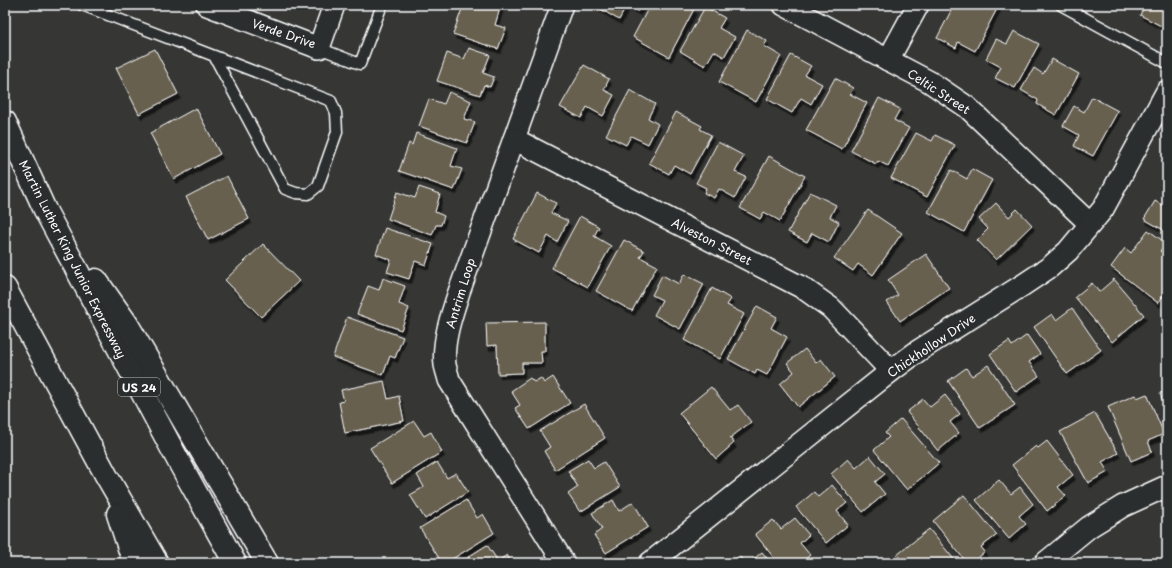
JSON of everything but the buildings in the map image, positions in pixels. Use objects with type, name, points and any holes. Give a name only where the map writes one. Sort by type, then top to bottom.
[{"type":"highway","name":"Martin Luther King Junior Expressway","points":[[5,122],[45,210],[179,462],[235,563]]},
{"type":"highway","points":[[45,210],[127,324],[267,563]]},
{"type":"highway","points":[[5,288],[106,475],[157,563]]},
{"type":"highway","points":[[106,475],[134,563]]},
{"type":"street","name":"Verde Drive","points":[[207,5],[319,48],[334,5]]},
{"type":"street","name":"Antrim Loop","points":[[562,5],[451,316],[446,343],[445,364],[449,380],[564,563]]},
{"type":"street","name":"Celtic Street","points":[[784,5],[930,82],[967,107],[1090,224]]},
{"type":"street","points":[[888,60],[918,5]]},
{"type":"street","name":"Chickhollow Drive","points":[[650,563],[891,371],[918,351],[1023,286],[1050,267],[1068,251],[1103,208],[1167,91]]},
{"type":"street","name":"Alveston Street","points":[[514,139],[802,288],[831,308],[891,371]]},
{"type":"street","points":[[1045,563],[1089,527],[1123,506],[1167,486]]},
{"type":"lane","points":[[82,5],[331,101],[336,113],[337,132],[318,186],[308,194],[296,193],[285,189],[214,56]]},
{"type":"lane","points":[[319,48],[360,64],[382,5]]},
{"type":"lane","points":[[1061,5],[1167,63]]}]
